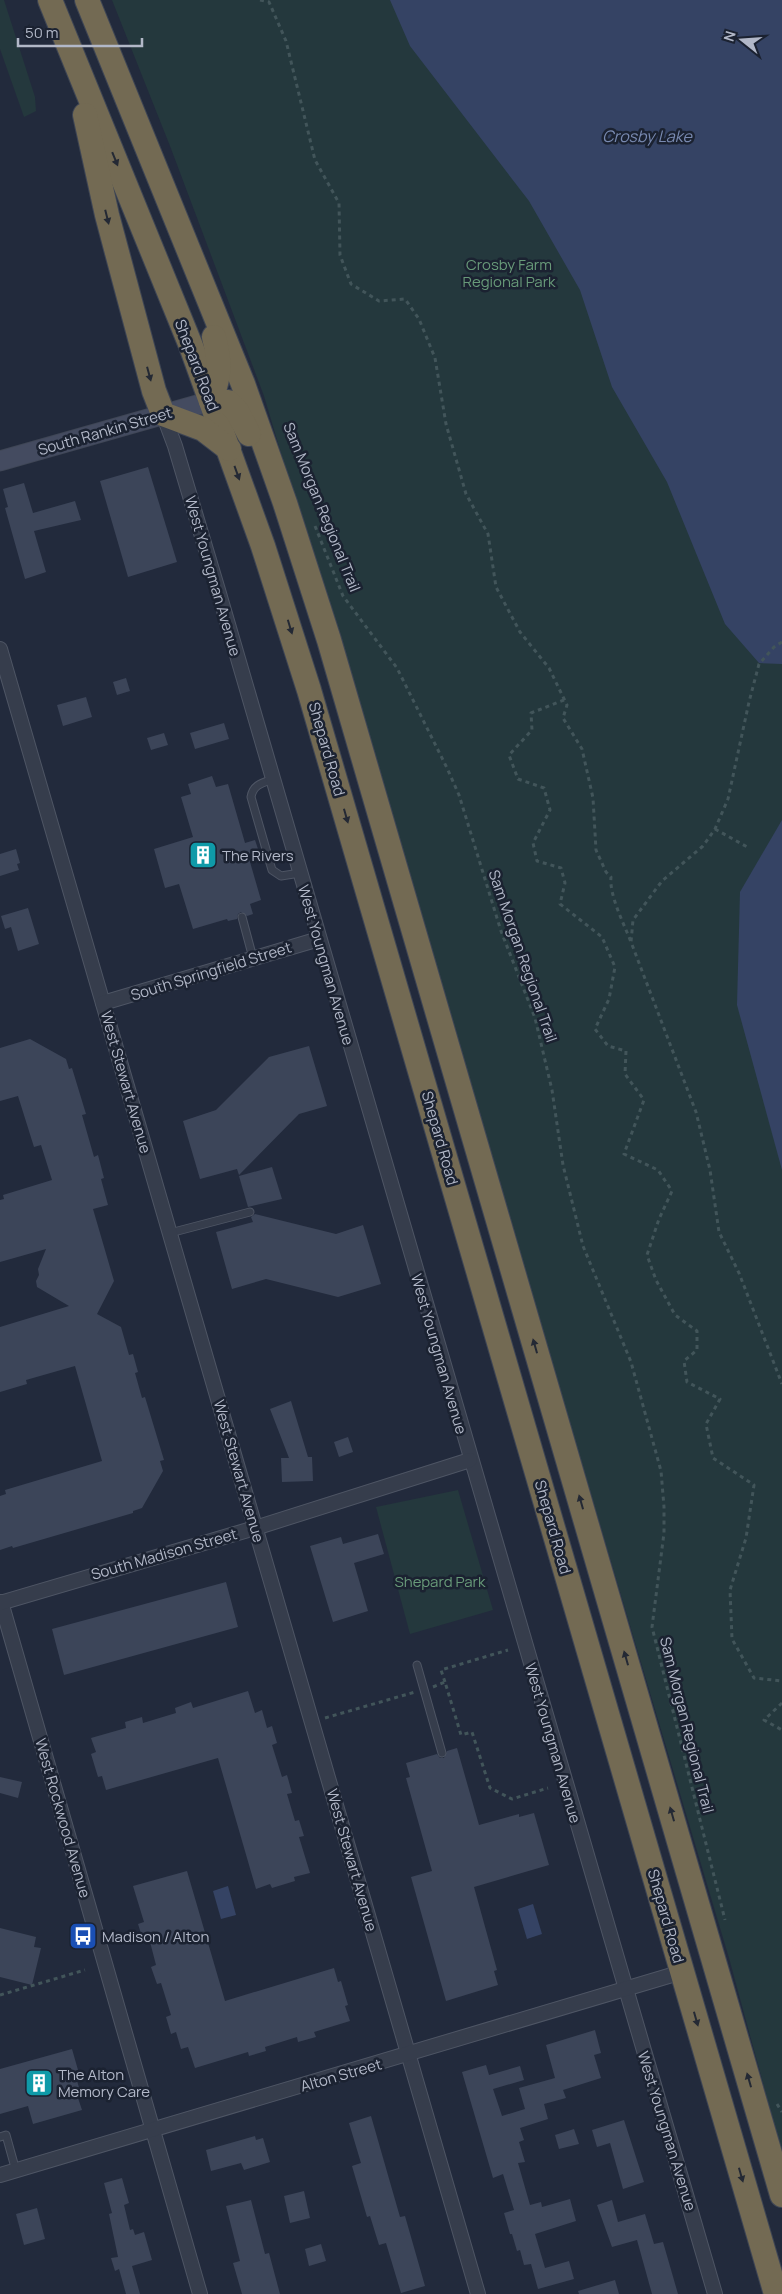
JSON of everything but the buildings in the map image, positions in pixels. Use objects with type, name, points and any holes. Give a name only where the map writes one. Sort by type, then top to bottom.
[{"type":"highway","name":"Shepard Road","points":[[50,0],[191,346],[263,546],[310,690],[776,2294]]},
{"type":"highway","points":[[88,0],[243,384],[348,700],[782,2195]]},
{"type":"highway","points":[[70,50],[107,215],[154,391],[163,414],[203,429],[229,449]]},
{"type":"highway","points":[[194,263],[220,361],[211,401],[228,402],[237,411],[284,503]]},
{"type":"highway","points":[[681,1847],[704,1948],[697,1961],[682,1972]]},
{"type":"highway","points":[[682,1972],[698,1976],[710,1988],[725,2013],[739,2045]]},
{"type":"street","name":"South Rankin Street","points":[[0,462],[211,401]]},
{"type":"street","name":"West Youngman Avenue","points":[[163,414],[175,446],[715,2294]]},
{"type":"street","name":"West Stewart Avenue","points":[[0,649],[478,2294]]},
{"type":"street","name":"South Springfield Street","points":[[103,1003],[319,938]]},
{"type":"street","name":"South Madison Street","points":[[1,1603],[255,1528],[470,1460]]},
{"type":"street","name":"West Rockwood Avenue","points":[[1,1603],[200,2294]]},
{"type":"street","name":"Alton Street","points":[[0,2175],[409,2055],[682,1972]]},
{"type":"lane","points":[[272,779],[256,786],[252,790],[252,797],[272,870],[282,876],[300,874]]},
{"type":"lane","points":[[242,917],[253,958]]},
{"type":"lane","points":[[170,1233],[250,1212]]},
{"type":"lane","points":[[417,1665],[442,1753]]},
{"type":"lane","points":[[0,2137],[6,2135],[16,2171]]},
{"type":"path","points":[[260,0],[269,2],[286,41],[315,160],[339,203],[340,255],[351,284],[379,301],[405,299],[419,319],[435,358],[446,424],[466,494],[488,534],[496,588],[520,632],[548,668],[567,705],[563,718],[582,749],[593,798],[596,850],[606,872],[611,877],[612,897],[617,903],[676,1066],[696,1112],[710,1170],[719,1232],[739,1273],[782,1384]]},
{"type":"path","name":"Sam Morgan Regional Trail","points":[[314,524],[343,596],[397,668],[447,768],[459,795],[502,931],[535,1018],[552,1090],[562,1165],[583,1246],[631,1362],[660,1471],[664,1507],[664,1533],[654,1602],[653,1635],[725,1922]]},
{"type":"path","points":[[631,942],[633,920],[662,881],[703,846],[715,829],[728,799],[742,730],[760,664],[774,647],[782,642]]},
{"type":"path","points":[[564,700],[531,713],[532,730],[509,755],[518,779],[544,788],[550,810],[532,843],[537,861],[561,868],[565,883],[560,904],[602,937],[615,967],[609,999],[595,1029],[608,1046],[626,1051],[625,1074],[644,1100],[624,1154],[658,1170],[672,1191],[658,1220],[646,1255],[656,1280],[675,1315],[697,1331],[697,1350],[684,1360],[687,1382],[720,1399],[706,1424],[713,1458],[754,1485],[746,1538],[730,1590],[732,1639],[754,1678],[782,1681]]},
{"type":"path","points":[[715,829],[750,848]]},
{"type":"path","points":[[445,1682],[441,1670],[508,1650]]},
{"type":"path","points":[[782,1703],[764,1720],[782,1730]]},
{"type":"path","points":[[0,1995],[85,1970]]},
{"type":"path","points":[[772,2096],[782,2112]]},
{"type":"green space","points":[[0,0],[4,0],[35,97],[36,111],[24,117],[0,49]]},
{"type":"green space","name":"Crosby Farm Regional Park","points":[[112,0],[782,0],[782,2153],[729,1958],[264,396],[170,146]]},
{"type":"green space","name":"Shepard Park","points":[[458,1490],[493,1610],[410,1634],[376,1507]]},
{"type":"water","name":"Crosby Lake","points":[[390,0],[782,0],[782,664],[759,663],[725,624],[667,482],[612,387],[580,290],[529,201],[410,46]]},
{"type":"water","points":[[782,820],[782,1170],[737,1005],[740,892]]},
{"type":"water","points":[[228,1886],[236,1915],[221,1919],[213,1891]]},
{"type":"water","points":[[533,1904],[542,1934],[527,1939],[518,1909]]},
{"type":"place","name":"The Rivers","points":[[203,855]]},
{"type":"place","name":"Madison / Alton","points":[[83,1936]]},
{"type":"place","name":"The Alton Memory Care","points":[[39,2083]]}]
